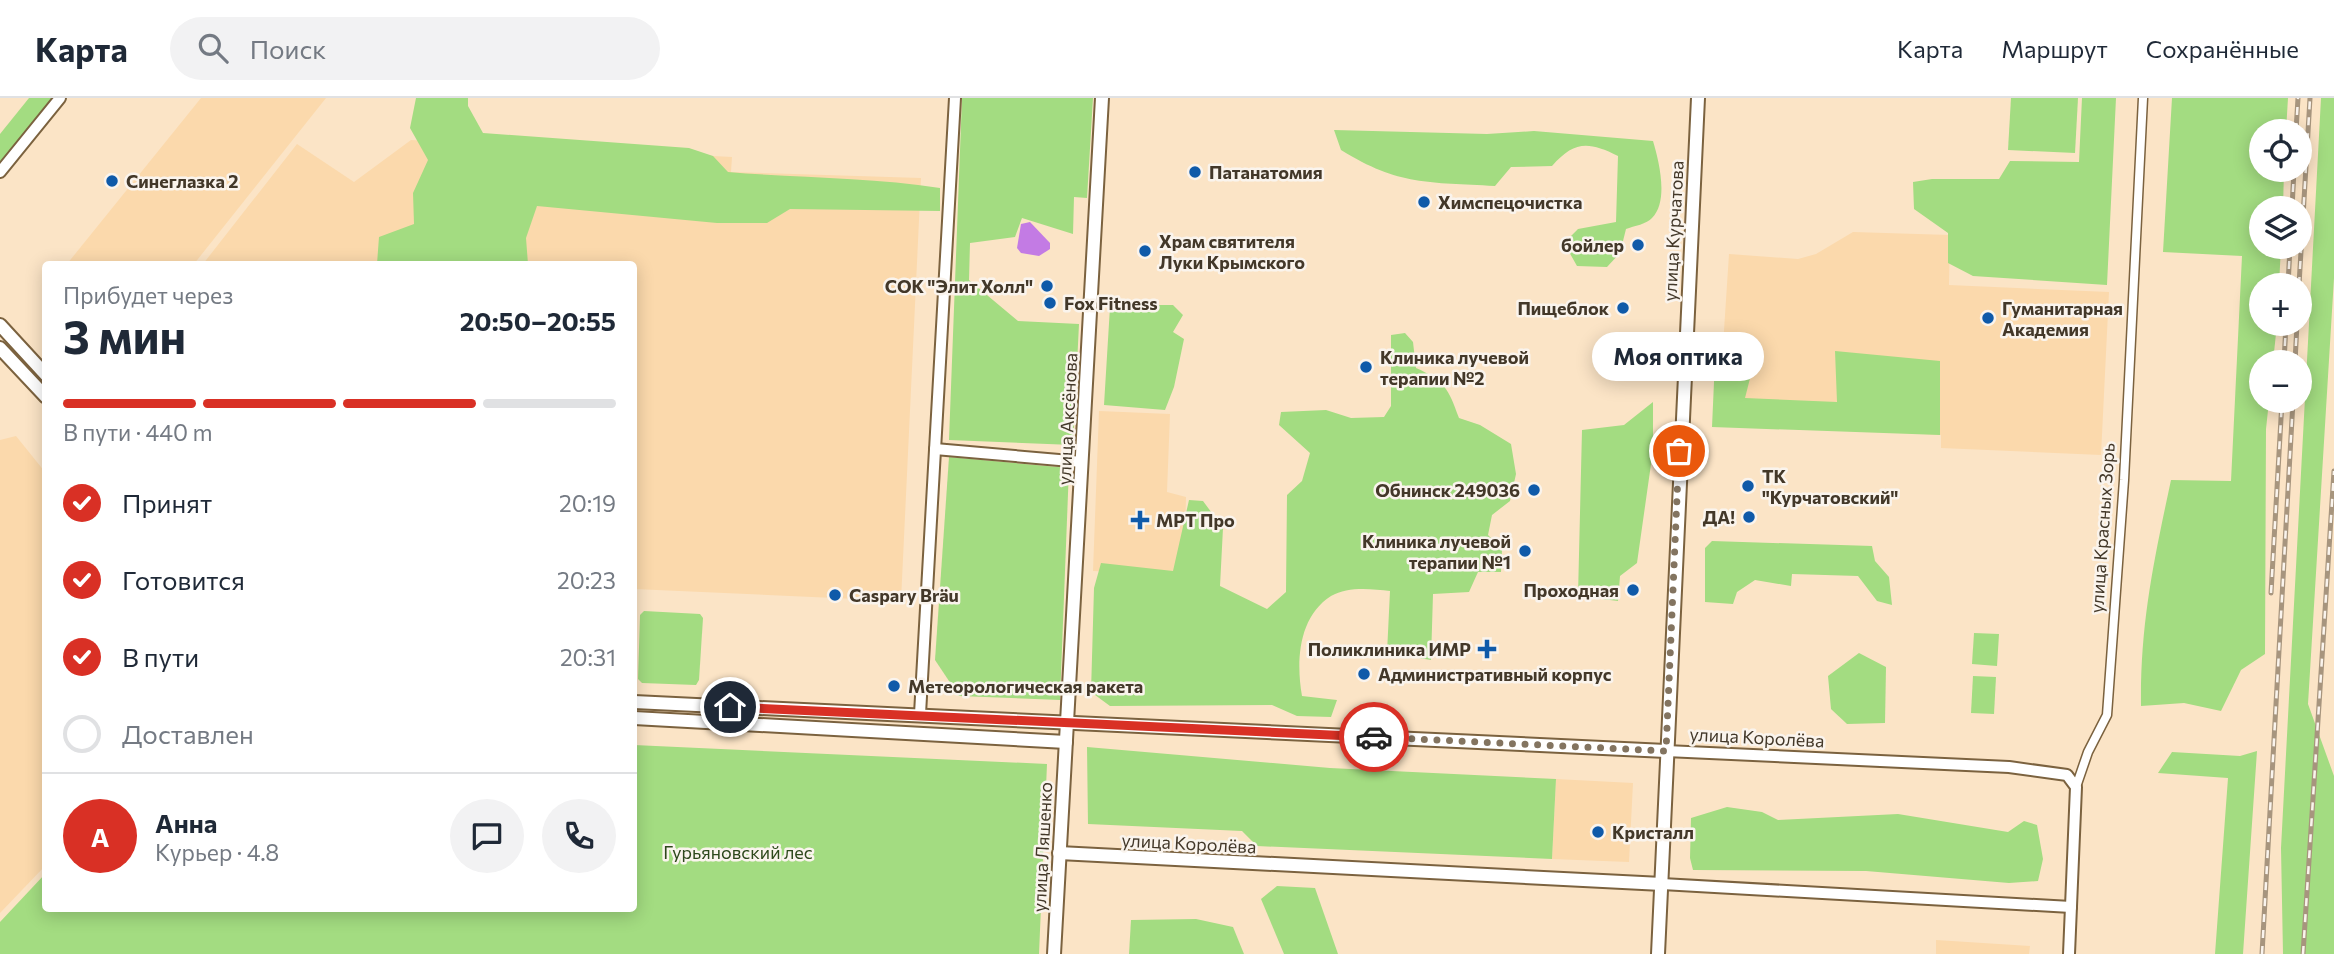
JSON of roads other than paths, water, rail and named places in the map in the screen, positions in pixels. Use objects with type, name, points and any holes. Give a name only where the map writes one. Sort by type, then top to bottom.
[{"type":"main road","name":"улица Аксёнова","points":[[1066,743],[1102,98]]},
{"type":"main road","name":"улица Курчатова","points":[[1658,954],[1698,98]]},
{"type":"main road","points":[[0,325],[42,370]]},
{"type":"main road","points":[[0,348],[42,393]]},
{"type":"main road","name":"улица Королёва","points":[[637,702],[1666,751]]},
{"type":"main road","points":[[919,732],[920,714]]},
{"type":"main road","points":[[637,718],[919,732],[1066,743]]},
{"type":"main road","name":"улица Ляшенко","points":[[1054,954],[1066,743]]},
{"type":"main road","name":"улица Королёва","points":[[1059,853],[1662,884]]},
{"type":"street","points":[[0,172],[60,98]]},
{"type":"street","points":[[920,714],[955,98]]},
{"type":"street","name":"улица Красных Зорь","points":[[2069,954],[2076,787],[2088,752],[2107,715],[2124,481],[2143,98]]},
{"type":"street","points":[[935,449],[1082,462]]},
{"type":"street","name":"улица Королёва","points":[[1666,751],[2036,769],[2067,775],[2076,787]]},
{"type":"street","name":"улица Королёва","points":[[1662,884],[2071,908]]},
{"type":"railway","points":[[2297,119],[2298,98]]},
{"type":"railway","points":[[2300,273],[2310,98]]},
{"type":"railway","points":[[2293,182],[2293,196]]},
{"type":"railway","points":[[2289,259],[2289,273]]},
{"type":"railway","points":[[2285,336],[2285,350]]},
{"type":"railway","points":[[2296,336],[2296,350]]},
{"type":"railway","points":[[2271,593],[2281,413]]},
{"type":"railway","points":[[2262,954],[2292,413]]},
{"type":"railway","points":[[2303,954],[2334,471]]},
{"type":"place","name":"Патанатомия","points":[[1195,172]]},
{"type":"place","name":"Синеглазка 2","points":[[112,181]]},
{"type":"place","name":"Химспецочистка","points":[[1424,202]]},
{"type":"place","name":"бойлер","points":[[1638,245]]},
{"type":"place","name":"Храм святителя Луки Крымского","points":[[1145,251]]},
{"type":"place","name":"СОК \"Элит Холл\"","points":[[1047,286]]},
{"type":"place","name":"Fox Fitness","points":[[1050,303]]},
{"type":"place","name":"Пищеблок","points":[[1623,308]]},
{"type":"place","name":"Гуманитарная Академия","points":[[1988,318]]},
{"type":"place","name":"Клиника лучевой терапии №2","points":[[1366,367]]},
{"type":"place","name":"Моя оптика","points":[[1679,451]]},
{"type":"place","name":"ТК \"Курчатовский\"","points":[[1748,486]]},
{"type":"place","name":"Обнинск 249036","points":[[1534,490]]},
{"type":"place","name":"ДА!","points":[[1749,517]]},
{"type":"place","name":"МРТ Про","points":[[1140,520]]},
{"type":"place","name":"Клиника лучевой терапии №1","points":[[1525,551]]},
{"type":"place","name":"Проходная","points":[[1633,590]]},
{"type":"place","name":"Caspary Bräu","points":[[835,595]]},
{"type":"place","name":"Поликлиника ИМР","points":[[1487,649]]},
{"type":"place","name":"Административный корпус","points":[[1364,674]]},
{"type":"place","name":"Метеорологическая ракета","points":[[894,686]]},
{"type":"place","name":"Кристалл","points":[[1598,832]]},
{"type":"park label","name":"Гурьяновский лес","points":[[738,852]]}]
